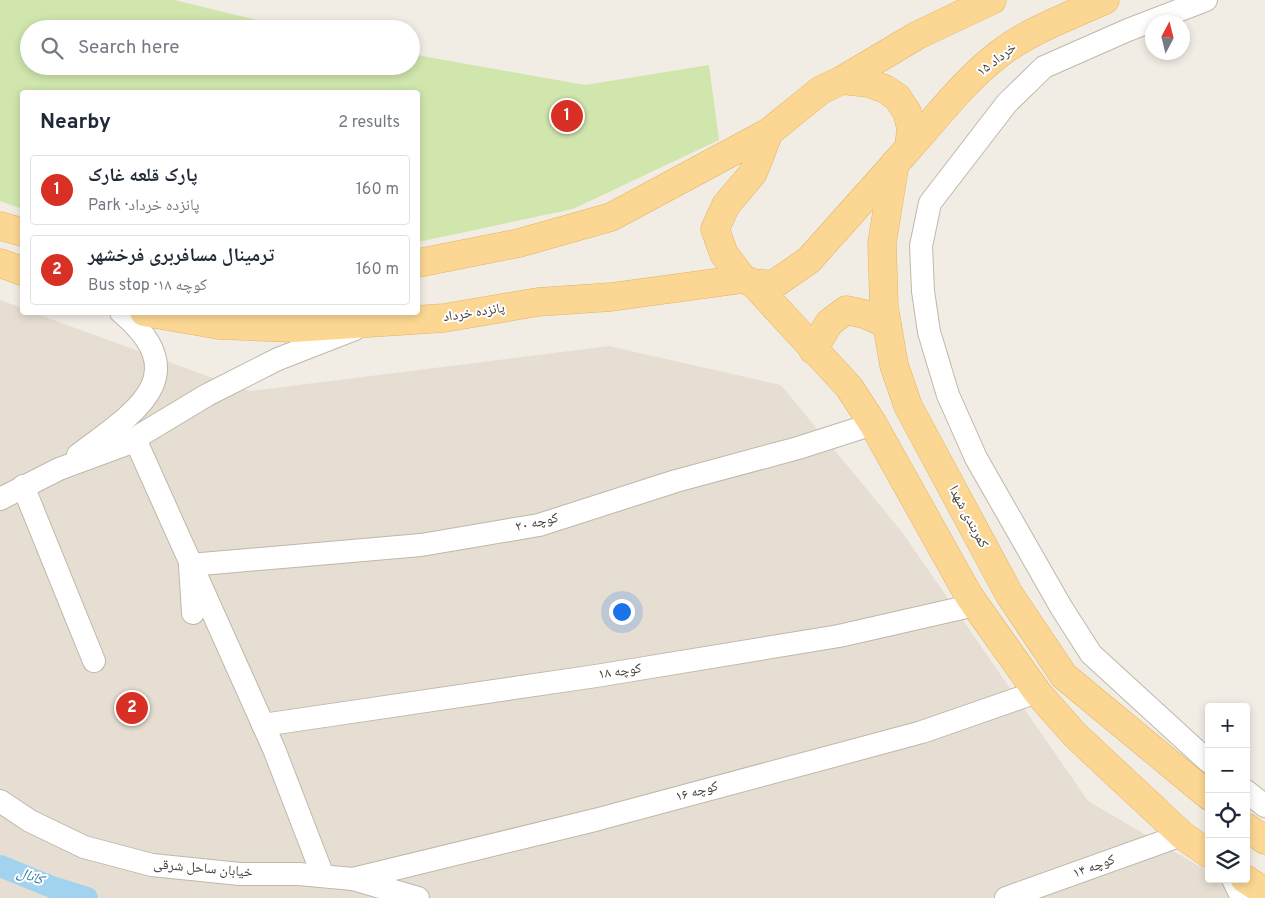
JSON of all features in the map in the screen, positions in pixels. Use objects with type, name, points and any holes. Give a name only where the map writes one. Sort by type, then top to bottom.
[{"type":"main road","points":[[420,262],[519,243],[611,217],[769,132],[820,90],[842,80],[918,35],[992,0]]},
{"type":"main road","name":"۱۵ خرداد","points":[[748,281],[773,285],[809,260],[967,84],[1000,53],[1042,28],[1105,0]]},
{"type":"main road","name":"کمربندی شهدا","points":[[842,80],[869,83],[885,89],[897,97],[907,112],[911,128],[902,156],[882,244],[884,307],[894,364],[908,406],[1009,594],[1064,676],[1205,793]]},
{"type":"main road","points":[[769,132],[753,173],[726,205],[715,229],[724,254],[849,387],[873,424],[975,605],[1037,692],[1075,736],[1182,835],[1205,851]]},
{"type":"main road","points":[[0,226],[20,231]]},
{"type":"main road","points":[[0,263],[20,271]]},
{"type":"main road","name":"پانزده خرداد","points":[[161,315],[219,325],[293,328],[444,318],[538,302],[611,297],[748,281]]},
{"type":"main road","points":[[813,350],[829,323],[846,310],[864,314],[887,324]]},
{"type":"main road","points":[[1250,830],[1265,840]]},
{"type":"main road","points":[[1250,882],[1265,892]]},
{"type":"street","points":[[1205,758],[1091,654],[1061,607],[976,458],[948,394],[929,332],[923,291],[921,246],[930,203],[1007,103],[1044,67],[1128,30],[1206,0]]},
{"type":"street","points":[[59,469],[135,412],[149,393],[156,378],[156,362],[148,340],[137,325],[125,315]]},
{"type":"street","points":[[94,661],[7,492],[135,439],[207,395],[278,359],[375,322]]},
{"type":"street","name":"کوچه ۲۰","points":[[190,564],[421,545],[539,525],[676,481],[798,448],[873,424]]},
{"type":"street","points":[[135,439],[263,725],[323,876]]},
{"type":"street","points":[[190,564],[193,613]]},
{"type":"street","name":"کوچه ۱۸","points":[[263,725],[606,675],[839,636],[975,605]]},
{"type":"street","name":"کوچه ۱۶","points":[[353,878],[595,820],[922,732],[1037,692]]},
{"type":"street","points":[[1249,793],[1265,806]]},
{"type":"street","name":"خیابان ساحل شرقی","points":[[0,801],[30,821],[84,847],[152,865],[240,874],[353,878],[418,898]]},
{"type":"street","name":"کوچه ۱۴","points":[[1006,898],[1182,835]]},
{"type":"street","points":[[1235,883],[1242,898]]},
{"type":"shaded area","points":[[0,300],[20,307],[20,315],[40,315],[249,391],[609,346],[781,385],[902,532],[1088,801],[1205,870],[1205,883],[1228,883],[1253,898],[0,898]]},
{"type":"green space","points":[[0,0],[174,0],[257,20],[20,20],[20,75],[420,75],[420,56],[585,85],[709,65],[719,140],[573,209],[420,242],[420,90],[20,90],[20,208],[0,201]]},
{"type":"waterway","name":"کانال","points":[[0,866],[52,887],[87,898]]},
{"type":"place","name":"پارک قلعه غارک","points":[[567,116]]},
{"type":"place","name":"ترمینال مسافربری فرخشهر","points":[[132,708]]}]
